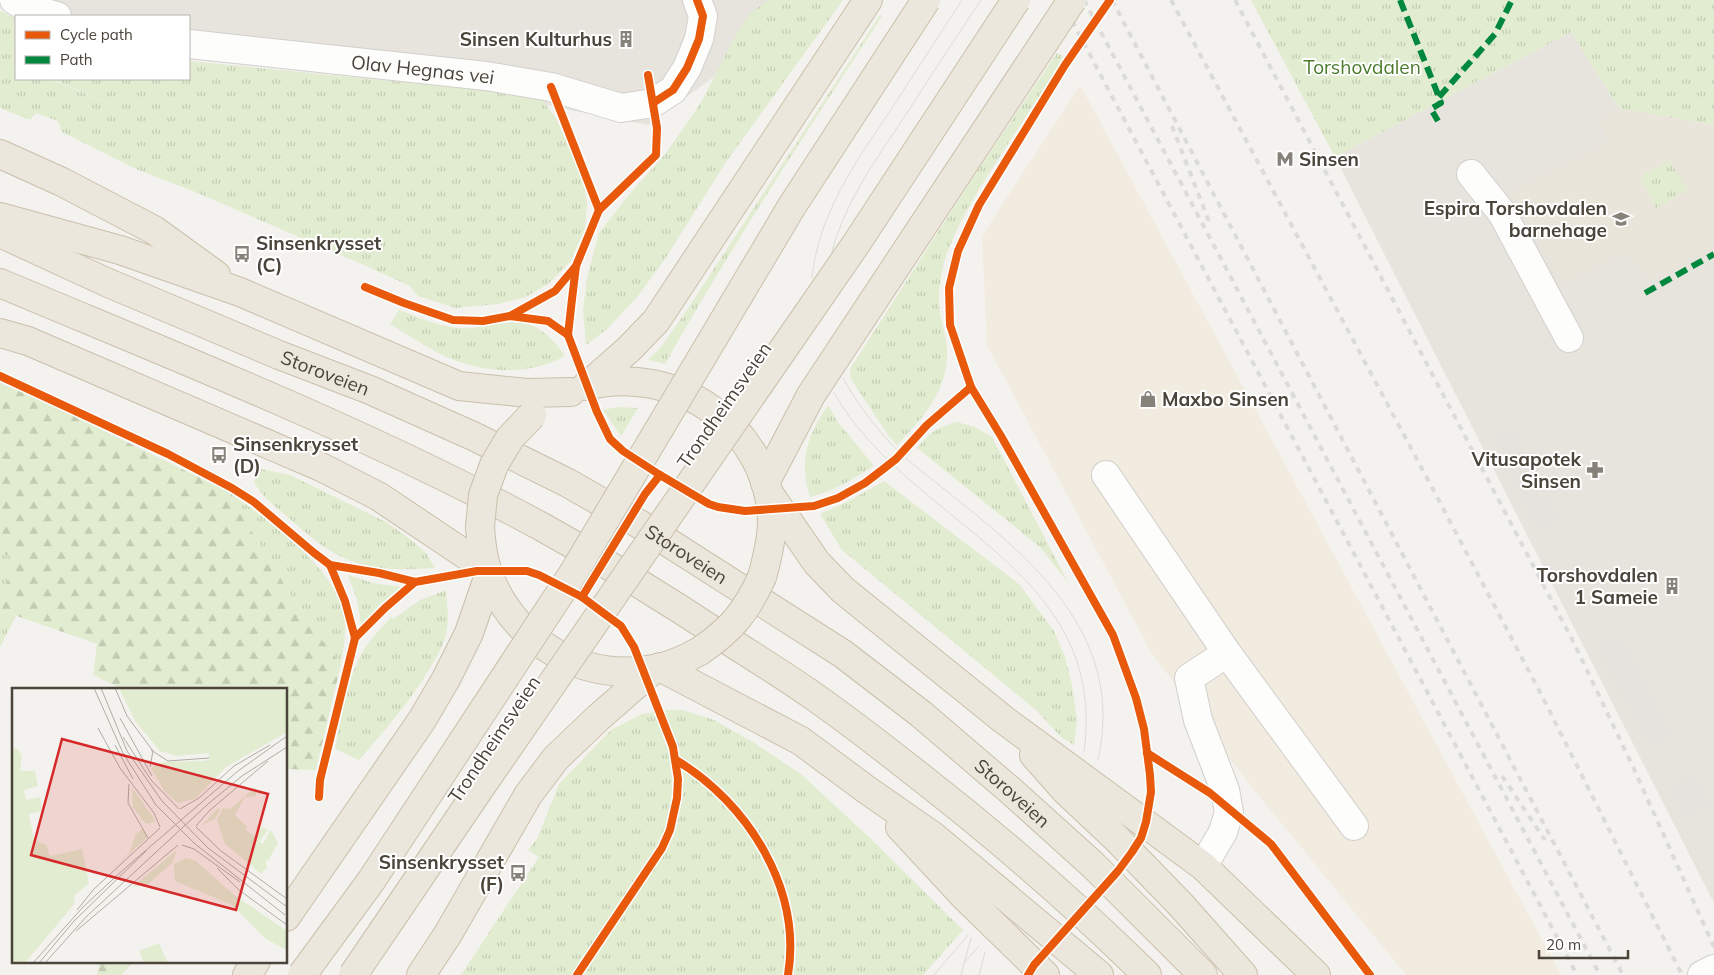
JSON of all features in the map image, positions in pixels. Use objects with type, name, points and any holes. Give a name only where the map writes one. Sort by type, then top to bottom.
[{"type":"highway","points":[[4,219],[120,250],[240,292],[459,386],[527,393],[579,389],[620,380],[652,383],[682,392],[710,407],[734,428],[753,454],[766,488],[772,520],[770,549],[762,577],[752,600],[738,620],[720,637],[700,651],[681,661],[657,668],[624,672],[595,669],[567,659],[542,645],[519,626],[501,602],[488,572],[482,548],[480,527],[483,495],[494,465],[510,438],[532,415],[551,402],[579,389],[628,349],[656,320],[868,0]]},
{"type":"highway","name":"Trondheimsveien","points":[[302,975],[371,881],[574,572],[792,206],[926,0]]},
{"type":"highway","name":"Trondheimsveien","points":[[353,975],[856,244],[1016,0]]},
{"type":"highway","points":[[766,488],[811,395],[1072,0]]},
{"type":"highway","points":[[0,154],[62,182],[154,230],[240,292]]},
{"type":"highway","name":"Storoveien","points":[[4,219],[48,255],[106,282],[279,355],[370,390],[465,432],[568,483],[641,525],[843,654],[921,714],[1011,791],[1092,865],[1203,975]]},
{"type":"highway","points":[[0,283],[261,392],[349,431],[466,488],[612,567],[811,694],[889,752],[979,823],[1064,896],[1147,975]]},
{"type":"highway","points":[[0,321],[28,341]]},
{"type":"highway","points":[[0,333],[28,341],[321,467],[370,492],[425,526],[488,572]]},
{"type":"highway","points":[[766,488],[817,563],[843,590],[1004,720],[1203,866],[1316,975]]},
{"type":"highway","points":[[288,914],[422,720],[446,679],[469,633],[488,572]]},
{"type":"highway","points":[[657,668],[801,741],[933,836],[984,877],[1098,975]]},
{"type":"highway","points":[[421,975],[448,934],[528,795],[556,758],[599,717],[657,668]]},
{"type":"highway","points":[[1004,720],[1065,790],[1116,838],[1243,975]]},
{"type":"highway","points":[[867,790],[964,897],[1045,975]]},
{"type":"highway","points":[[247,975],[255,962]]},
{"type":"street","points":[[14,0],[29,9],[53,15]]},
{"type":"street","name":"Olav Hegnas vei","points":[[190,44],[486,76],[551,87],[621,108],[652,103],[673,90],[687,68],[699,39],[702,16],[697,0]]},
{"type":"street","points":[[1471,174],[1502,213],[1569,338]]},
{"type":"street","points":[[1106,475],[1227,653],[1354,826]]},
{"type":"street","points":[[1203,866],[1223,832],[1228,812],[1225,790],[1198,720],[1189,678],[1227,653]]},
{"type":"street","points":[[1702,975],[1714,968]]},
{"type":"shaded area","points":[[0,0],[815,0],[810,7],[648,125],[286,55],[190,44],[190,15],[16,15],[0,4]]},
{"type":"shaded area","points":[[1571,32],[1619,108],[1714,125],[1714,903],[1335,157]]},
{"type":"shaded area","points":[[1080,85],[1561,975],[1406,975],[1246,780],[1151,652],[987,345],[982,236]]},
{"type":"shaded area","name":"Espira Torshovdalen barnehage","points":[[1619,108],[1714,125],[1714,247],[1648,282],[1628,251],[1564,285],[1512,192],[1609,141],[1598,119]]},
{"type":"shaded area","points":[[1512,429],[1559,520],[1540,530],[1492,439]]},
{"type":"shaded area","points":[[1620,637],[1670,736],[1651,747],[1600,648]]},
{"type":"shaded area","points":[[1693,777],[1708,804],[1685,815],[1672,789]]},
{"type":"green space","points":[[769,0],[843,0],[726,162],[665,259],[638,296],[606,330],[586,345],[583,311],[587,277],[599,233],[627,197],[666,153],[702,101],[731,44],[750,13]]},
{"type":"green space","name":"Torshovdalen","points":[[1251,0],[1714,0],[1714,125],[1619,108],[1571,32],[1335,157]]},
{"type":"green space","points":[[0,11],[15,18],[15,80],[53,80],[134,115],[55,80],[190,80],[190,61],[403,82],[520,89],[541,99],[556,118],[582,176],[587,202],[585,229],[570,262],[549,283],[526,297],[498,304],[456,308],[418,296],[410,286],[373,269],[193,191],[136,169],[62,132],[58,121],[36,113],[30,120],[0,108]]},
{"type":"green space","points":[[880,15],[882,16],[798,145],[665,364],[648,360],[661,347],[685,313]]},
{"type":"green space","points":[[1057,53],[1064,57],[974,198],[959,225],[947,253],[939,291],[940,313],[947,347],[947,358],[942,383],[937,395],[923,416],[897,445],[888,435],[851,379],[850,369],[974,176]]},
{"type":"green space","points":[[1670,160],[1687,191],[1656,208],[1640,177]]},
{"type":"green space","points":[[399,310],[436,323],[458,328],[514,322],[524,323],[547,335],[565,356],[552,362],[526,369],[498,370],[470,365],[440,354],[390,324]]},
{"type":"green space","points":[[0,383],[43,401],[227,491],[306,620],[341,664],[316,770],[288,769],[288,688],[120,688],[93,675],[97,644],[0,610],[0,596],[18,558],[0,553]]},
{"type":"green space","points":[[828,405],[838,422],[874,466],[835,488],[810,497],[805,471],[807,449],[815,427]]},
{"type":"green space","points":[[618,407],[638,408],[621,436],[603,410]]},
{"type":"green space","points":[[957,422],[975,427],[992,437],[1069,584],[1040,547],[917,448],[935,431]]},
{"type":"green space","points":[[261,469],[290,475],[386,522],[426,553],[435,568],[400,569],[377,567],[344,558],[310,536],[262,493],[254,482]]},
{"type":"green space","points":[[884,481],[1019,584],[1054,631],[1065,657],[1072,685],[1077,720],[1074,745],[1061,737],[1036,710],[842,550],[820,514],[851,500]]},
{"type":"green space","points":[[227,491],[300,547],[331,584],[341,603],[345,622],[345,638],[341,664],[306,620]]},
{"type":"green space","points":[[0,553],[18,558],[0,596]]},
{"type":"green space","points":[[348,575],[373,583],[402,587],[380,604],[361,625],[357,600]]},
{"type":"green space","points":[[446,590],[448,620],[444,639],[435,659],[414,692],[397,716],[359,760],[335,749],[347,692],[362,652],[391,617],[393,619],[420,600]]},
{"type":"green space","points":[[0,610],[16,616],[0,647]]},
{"type":"green space","points":[[682,710],[714,720],[753,742],[802,775],[871,839],[963,930],[923,975],[461,975],[539,857],[528,850],[537,839],[559,784],[611,730],[642,714]]},
{"type":"green space","points":[[97,962],[132,962],[122,975],[97,975],[99,967]]},
{"type":"tram line","points":[[812,278],[822,232],[841,188],[962,0]]},
{"type":"tram line","points":[[827,276],[838,232],[857,192],[981,0]]},
{"type":"tram line","points":[[843,378],[877,428],[902,455],[1014,548],[1048,583],[1076,620],[1095,662],[1103,708],[1098,760]]},
{"type":"tram line","points":[[834,393],[868,439],[909,479],[997,553],[1036,592],[1067,637],[1084,689],[1084,752]]},
{"type":"tram line","points":[[934,975],[968,935]]},
{"type":"tram line","points":[[961,975],[971,938]]},
{"type":"tram line","points":[[966,961],[979,946]]},
{"type":"tram line","points":[[979,975],[985,952]]},
{"type":"railway","points":[[1061,0],[1577,975]]},
{"type":"railway","points":[[1084,0],[1600,975]]},
{"type":"railway","points":[[1112,0],[1623,975]]},
{"type":"railway","points":[[1171,0],[1542,696],[1682,975]]},
{"type":"railway","points":[[1235,0],[1574,643],[1634,769],[1714,947]]},
{"type":"railway","points":[[1172,126],[1210,224]]},
{"type":"railway","points":[[1502,776],[1545,840]]},
{"type":"marked path","points":[[1400,0],[1441,103],[1431,109],[1438,121]]},
{"type":"marked path","points":[[1439,97],[1495,34],[1512,0]]},
{"type":"marked path","points":[[1645,293],[1714,254]]},
{"type":"cycle path","points":[[653,103],[673,90],[687,68],[699,39],[703,16],[697,0]]},
{"type":"cycle path","points":[[1028,975],[1034,965],[1118,871],[1141,838],[1151,792],[1150,775],[1144,729],[1136,698],[1113,635],[1001,436],[971,387],[950,325],[949,288],[958,251],[979,205],[1065,65],[1110,0]]},
{"type":"cycle path","points":[[648,75],[657,128],[656,155],[599,210],[576,266],[568,335],[597,412],[610,439],[623,451],[660,475],[709,504],[718,507],[745,511],[814,506],[838,498],[865,483],[896,459],[927,425],[971,387]]},
{"type":"cycle path","points":[[551,87],[599,210]]},
{"type":"cycle path","points":[[510,316],[555,291],[576,266]]},
{"type":"cycle path","points":[[365,287],[453,320],[483,321],[510,316],[548,321],[568,335]]},
{"type":"cycle path","points":[[0,376],[168,454],[232,488],[254,502],[330,565],[379,573],[415,582],[477,571],[527,571],[539,575],[582,597],[621,626],[634,647],[673,747],[678,779],[677,798],[670,830],[662,848],[577,975]]},
{"type":"cycle path","points":[[582,597],[645,494],[660,475]]},
{"type":"cycle path","points":[[319,797],[320,780],[355,638],[345,601],[330,565]]},
{"type":"cycle path","points":[[355,638],[415,582]]},
{"type":"cycle path","points":[[1147,753],[1210,793],[1271,844],[1370,975]]},
{"type":"cycle path","points":[[676,760],[702,778],[726,800],[747,824],[764,851],[778,881],[787,911],[790,943],[788,975]]},
{"type":"place","name":"Sinsen Kulturhus","points":[[626,39]]},
{"type":"place","name":"Sinsen","points":[[1285,159]]},
{"type":"place","name":"Espira Torshovdalen barnehage","points":[[1621,219]]},
{"type":"place","name":"Sinsenkrysset (C)","points":[[242,254]]},
{"type":"place","name":"Maxbo Sinsen","points":[[1148,399]]},
{"type":"place","name":"Sinsenkrysset (D)","points":[[219,455]]},
{"type":"place","name":"Vitusapotek Sinsen","points":[[1595,470]]},
{"type":"place","name":"Torshovdalen 1 Sameie","points":[[1672,586]]},
{"type":"place","name":"Sinsenkrysset (F)","points":[[518,873]]}]
